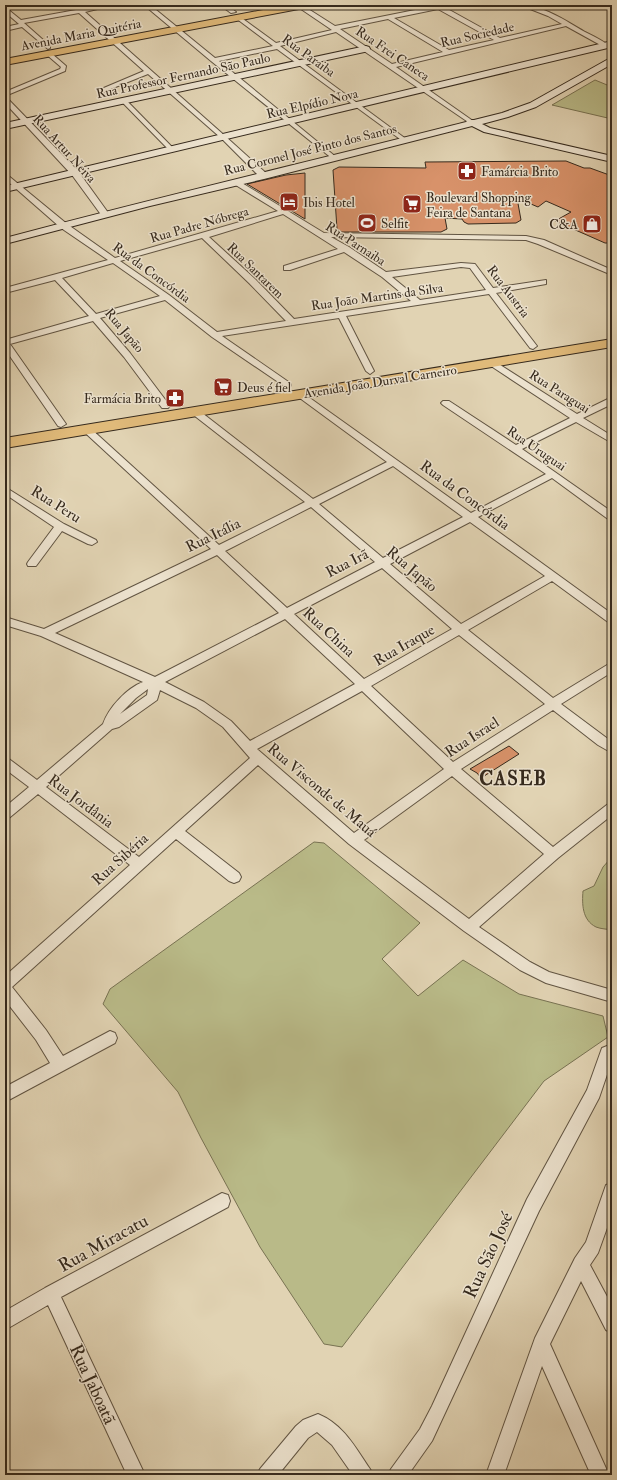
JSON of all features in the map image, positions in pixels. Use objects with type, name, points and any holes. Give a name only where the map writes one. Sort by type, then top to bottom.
[{"type":"main road","name":"Avenida Maria Quitéria","points":[[236,15],[272,5]]},
{"type":"main road","name":"Avenida Maria Quitéria","points":[[5,56],[48,50],[236,15],[302,5]]},
{"type":"main road","name":"Avenida Maria Quitéria","points":[[5,62],[48,50]]},
{"type":"main road","name":"Avenida João Durval Carneiro","points":[[5,432],[370,371],[612,333]]},
{"type":"main road","name":"Avenida João Durval Carneiro","points":[[5,443],[401,377],[494,364],[612,343]]},
{"type":"street","points":[[74,5],[171,90],[264,176]]},
{"type":"street","points":[[5,29],[80,10],[111,5]]},
{"type":"street","points":[[147,5],[334,158]]},
{"type":"street","name":"Rua Paraiba","points":[[223,5],[356,106],[404,140]]},
{"type":"street","name":"Rua Frei Caneca","points":[[302,5],[471,122]]},
{"type":"street","points":[[213,60],[276,46],[337,29],[448,5]]},
{"type":"street","points":[[523,5],[545,12],[609,45]]},
{"type":"street","points":[[602,5],[612,8]]},
{"type":"street","points":[[439,7],[500,40]]},
{"type":"street","points":[[5,9],[22,24],[64,67],[63,70],[5,94]]},
{"type":"street","points":[[389,17],[448,52]]},
{"type":"street","name":"Rua Sociedade","points":[[391,66],[568,24]]},
{"type":"street","name":"Rua Elpídio Nova","points":[[5,189],[426,90],[609,45]]},
{"type":"street","name":"Rua Professor Fernando São Paulo","points":[[5,126],[366,49]]},
{"type":"street","name":"Rua Coronel José Pinto dos Santos","points":[[5,240],[264,176],[471,122],[505,115],[533,105],[612,60]]},
{"type":"street","points":[[101,91],[149,71]]},
{"type":"street","name":"Rua Artur Neiva","points":[[5,98],[75,173],[106,214]]},
{"type":"street","points":[[124,101],[172,150]]},
{"type":"street","points":[[505,115],[503,122],[507,127]]},
{"type":"street","points":[[471,122],[485,129],[612,159]]},
{"type":"street","points":[[447,129],[485,129],[490,126],[507,127],[532,135],[612,153]]},
{"type":"street","name":"Rua da Concórdia","points":[[5,175],[64,226],[166,297],[215,335],[287,385]]},
{"type":"street","name":"Rua Parnaiba","points":[[237,182],[283,212],[325,235],[346,249],[385,276],[418,303]]},
{"type":"street","name":"Rua Padre Nóbrega","points":[[5,291],[242,225],[283,212]]},
{"type":"street","name":"Rua Santarem","points":[[203,235],[252,281],[292,322]]},
{"type":"street","points":[[325,235],[526,238],[541,242],[612,273]]},
{"type":"street","points":[[287,268],[346,249]]},
{"type":"street","name":"Rua Austria","points":[[385,276],[469,264],[475,268],[491,292],[533,346]]},
{"type":"street","name":"Rua Japão","points":[[57,277],[96,317],[134,363],[165,406]]},
{"type":"street","name":"Rua João Martins da Silva","points":[[215,335],[340,314],[491,292],[544,282]]},
{"type":"street","points":[[60,424],[5,343],[166,297]]},
{"type":"street","points":[[340,314],[370,371]]},
{"type":"street","name":"Rua Paraguai","points":[[494,364],[546,400],[612,440]]},
{"type":"street","name":"Rua da Concórdia","points":[[300,394],[612,619]]},
{"type":"street","points":[[516,449],[576,417],[612,400]]},
{"type":"street","name":"Rua Uruguai","points":[[446,403],[553,474],[612,517]]},
{"type":"street","name":"Rua Japão","points":[[194,411],[312,503],[461,630],[552,704],[612,748]]},
{"type":"street","name":"Rua China","points":[[86,429],[286,613],[452,769],[554,854]]},
{"type":"street","name":"Rua Itália","points":[[45,633],[218,550],[394,462]]},
{"type":"street","name":"Rua Irã","points":[[155,682],[553,474]]},
{"type":"street","name":"Rua Peru","points":[[5,490],[60,526],[92,542]]},
{"type":"street","points":[[32,564],[60,526]]},
{"type":"street","name":"Rua Iraque","points":[[248,748],[461,630],[552,576]]},
{"type":"street","name":"Rua Visconde de Mauá","points":[[5,620],[45,633],[155,682],[213,713],[227,724],[258,758],[354,840],[524,966],[546,977],[612,996]]},
{"type":"street","name":"Rua Israel","points":[[354,840],[452,769],[612,666]]},
{"type":"street","points":[[5,814],[108,726],[115,724],[153,696],[155,682]]},
{"type":"street","name":"Rua Sibéria","points":[[5,985],[258,758]]},
{"type":"street","name":"Rua Jordânia","points":[[5,762],[37,788],[139,864]]},
{"type":"street","points":[[470,927],[554,854],[611,810]]},
{"type":"street","points":[[175,832],[234,877]]},
{"type":"street","points":[[5,989],[41,1035],[60,1065]]},
{"type":"street","points":[[5,1095],[110,1038]]},
{"type":"street","name":"Rua São José","points":[[397,1475],[426,1435],[438,1412],[533,1205],[594,1093],[607,1053],[612,1051]]},
{"type":"street","points":[[495,1475],[541,1344],[581,1264],[592,1247],[612,1191]]},
{"type":"street","name":"Rua Miracatu","points":[[5,1321],[51,1294],[222,1201]]},
{"type":"street","points":[[581,1264],[612,1324]]},
{"type":"street","name":"Rua Jaboatã","points":[[51,1294],[136,1475]]},
{"type":"street","points":[[541,1344],[600,1475]]},
{"type":"street","points":[[266,1475],[302,1432],[309,1426],[318,1423],[327,1426],[334,1433],[364,1475]]},
{"type":"green space","points":[[595,80],[612,87],[612,119],[552,105]]},
{"type":"green space","points":[[314,842],[324,843],[420,923],[382,959],[418,996],[463,960],[519,994],[603,1016],[608,1037],[544,1081],[342,1347],[324,1344],[260,1247],[178,1092],[103,1004],[110,989]]},
{"type":"green space","points":[[611,858],[612,930],[598,928],[591,924],[585,916],[583,901],[583,891],[594,886],[603,867]]},
{"type":"building","name":"Boulevard Shopping Feira de Santana","points":[[566,161],[612,176],[612,243],[605,243],[555,221],[571,212],[546,201],[538,207],[517,198],[521,220],[516,223],[468,224],[462,219],[445,218],[447,229],[441,232],[342,232],[337,229],[333,170],[339,167],[426,168],[425,162]]},
{"type":"building","name":"Ibis Hotel","points":[[305,173],[305,219],[247,184],[286,175]]},
{"type":"building","points":[[509,746],[519,754],[481,778],[477,773],[470,769]]},
{"type":"place","name":"Famárcia Brito","points":[[467,171]]},
{"type":"place","name":"Ibis Hotel","points":[[289,202]]},
{"type":"place","name":"Boulevard Shopping Feira de Santana","points":[[412,204]]},
{"type":"place","name":"Selfit","points":[[367,223]]},
{"type":"place","name":"C&A","points":[[592,224]]},
{"type":"place","name":"Deus é fiel","points":[[223,387]]},
{"type":"place","name":"Farmácia Brito","points":[[175,398]]},
{"type":"district","name":"CASEB","points":[[513,778]]}]
